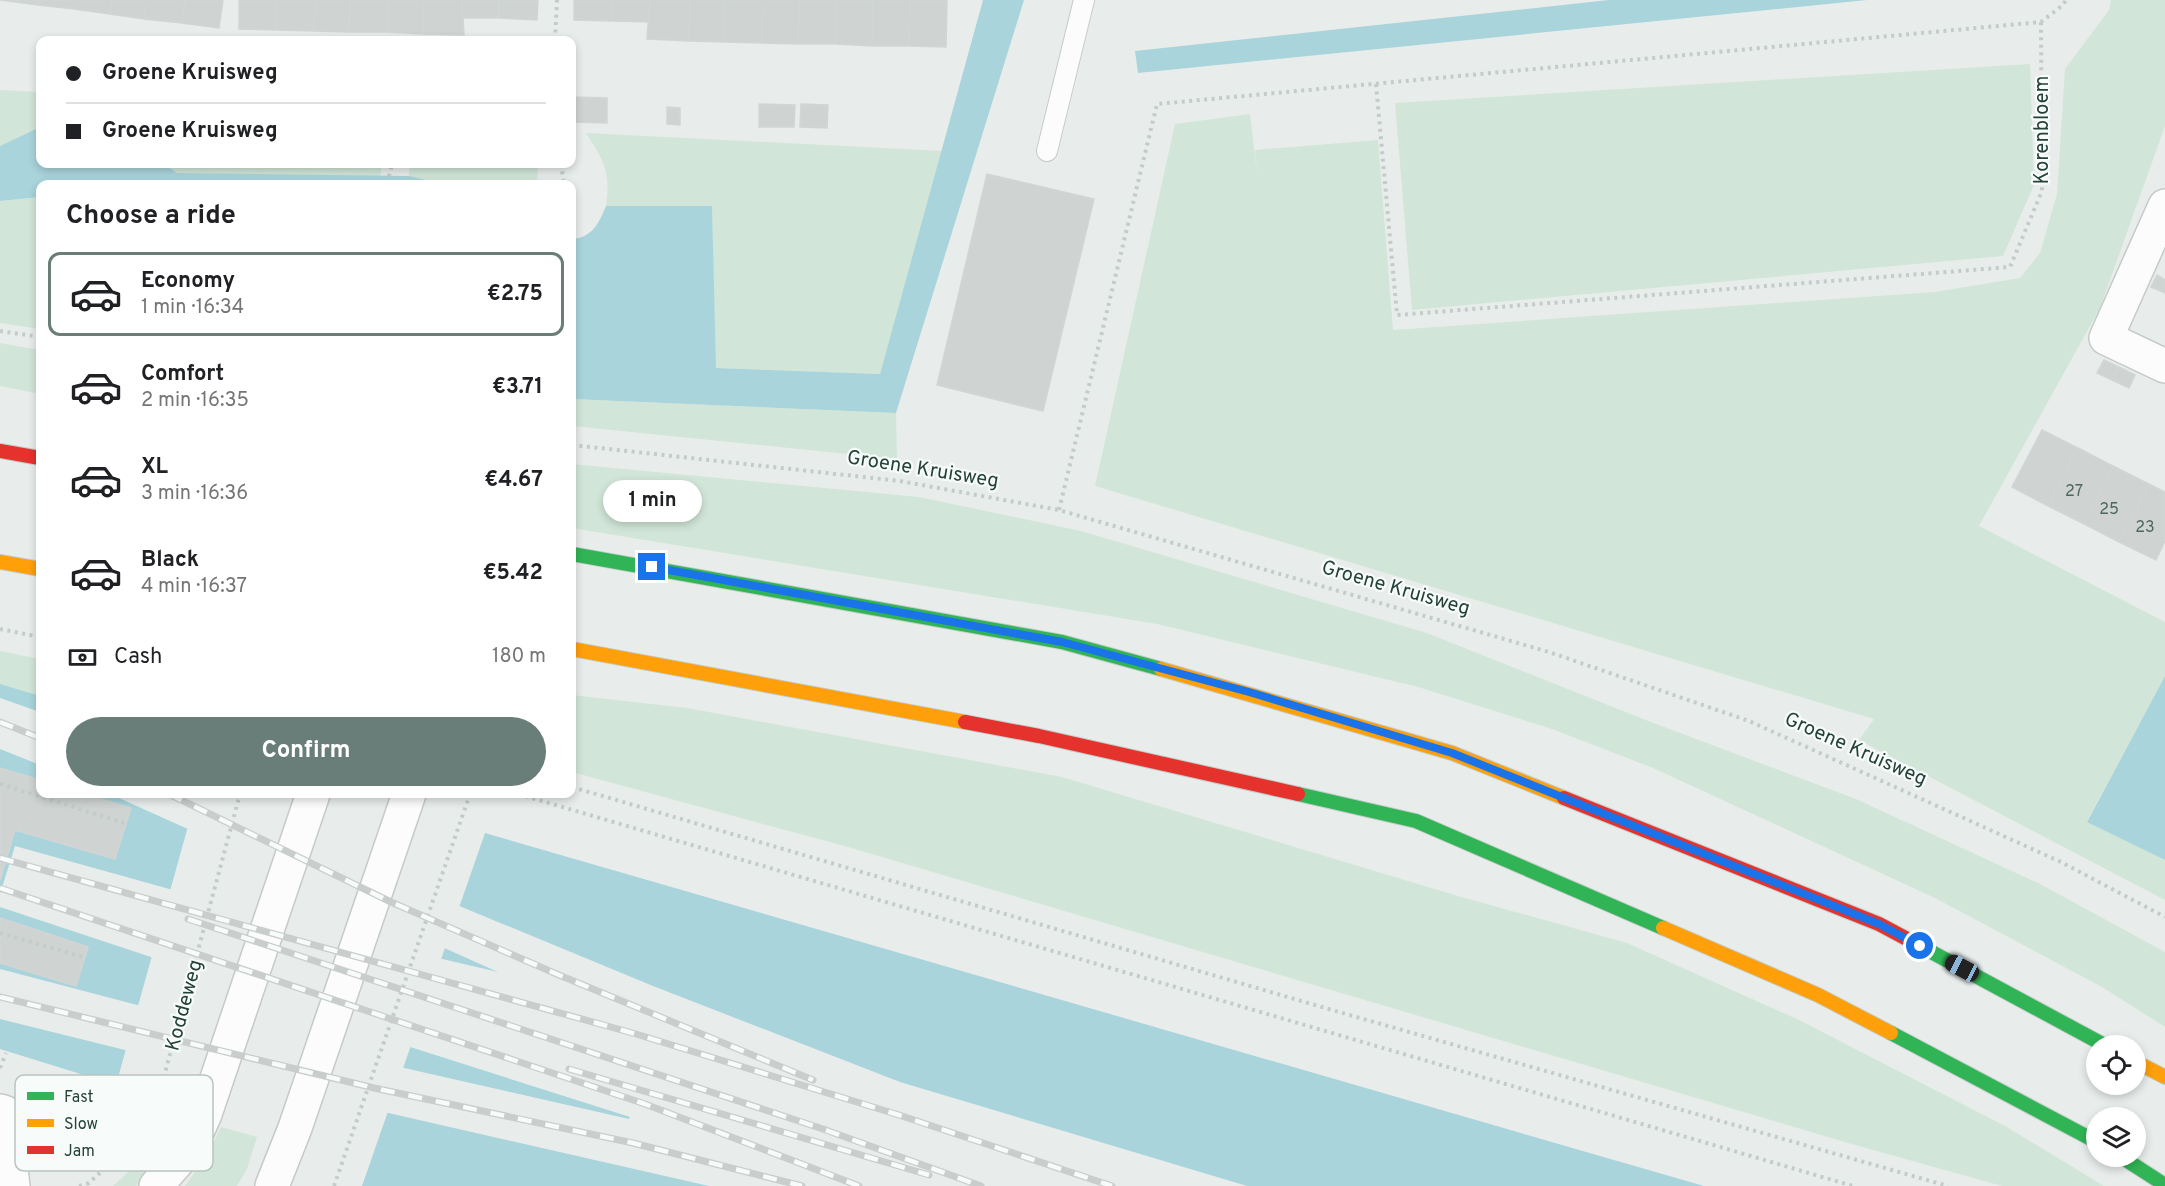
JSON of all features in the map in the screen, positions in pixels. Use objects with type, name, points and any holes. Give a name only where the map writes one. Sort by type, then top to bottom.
[{"type":"main road","points":[[0,451],[36,457]]},
{"type":"main road","points":[[576,555],[1062,642],[1249,692],[1452,753],[1879,924],[2086,1035]]},
{"type":"main road","points":[[0,562],[36,568]]},
{"type":"main road","points":[[576,650],[1039,736],[1416,821],[1818,995],[2086,1136]]},
{"type":"main road","points":[[2146,1067],[2165,1077]]},
{"type":"main road","points":[[2137,1167],[2165,1185]]},
{"type":"street","points":[[2165,206],[2106,338],[2165,366]]},
{"type":"street","points":[[213,1090],[312,798]]},
{"type":"street","points":[[272,1186],[295,1128],[408,798]]},
{"type":"street","points":[[0,1111],[4,1112],[13,1186]]},
{"type":"street","points":[[156,1186],[169,1171]]},
{"type":"lane","points":[[1047,151],[1084,0]]},
{"type":"path","points":[[555,36],[557,0]]},
{"type":"path","points":[[1059,510],[1157,104],[2041,22],[2066,0]]},
{"type":"path","name":"Korenbloem","points":[[1376,84],[1397,315],[2010,267],[2042,191],[2041,22]]},
{"type":"path","points":[[0,331],[36,336]]},
{"type":"path","name":"Groene Kruisweg","points":[[576,445],[900,481],[1059,510],[1549,652],[1749,721],[2061,862],[2165,917]]},
{"type":"path","points":[[0,629],[36,636]]},
{"type":"path","points":[[0,784],[36,795]]},
{"type":"path","points":[[576,788],[1332,1010],[1948,1186]]},
{"type":"path","points":[[45,798],[124,823]]},
{"type":"path","name":"Koddeweg","points":[[164,1075],[239,798]]},
{"type":"path","points":[[334,1186],[469,798]]},
{"type":"path","points":[[532,798],[1852,1186]]},
{"type":"path","points":[[0,933],[83,957]]},
{"type":"path","points":[[0,1069],[6,1053]]},
{"type":"path","name":"Koddeweg","points":[[79,1186],[89,1182],[101,1171]]},
{"type":"green space","points":[[2111,0],[2165,0],[2165,126],[2100,308],[1979,526],[2165,622],[2165,676],[2087,821],[2165,860],[2165,900],[1859,740],[1874,719],[1095,486],[1175,124],[1250,114],[1257,173],[1255,150],[1378,140],[1393,330],[1935,292],[2020,278],[2040,253],[2057,194],[2065,69],[2109,10]]},
{"type":"green space","points":[[2030,64],[2034,185],[2003,256],[1412,310],[1395,103]]},
{"type":"green space","points":[[0,90],[36,92],[36,129],[0,146]]},
{"type":"green space","points":[[586,133],[943,151],[880,374],[715,368],[712,206],[606,206],[608,184],[605,167]]},
{"type":"green space","points":[[170,168],[381,168],[380,177],[177,173]]},
{"type":"green space","points":[[410,168],[538,168],[537,180],[426,180],[409,176]]},
{"type":"green space","points":[[36,197],[36,328],[0,323],[0,201]]},
{"type":"green space","points":[[0,343],[36,349],[36,393],[0,386]]},
{"type":"green space","points":[[576,399],[896,413],[897,459],[576,426]]},
{"type":"green space","points":[[576,464],[919,497],[1081,531],[1427,633],[1643,719],[1856,799],[2040,884],[2165,952],[2165,1027],[2102,987],[1935,898],[1653,768],[1552,729],[1418,687],[1157,624],[576,529]]},
{"type":"green space","points":[[0,651],[36,658],[36,712],[0,695]]},
{"type":"green space","points":[[576,695],[687,708],[1062,777],[1458,896],[1627,943],[1799,1020],[2005,1126],[2104,1186],[2002,1186],[1848,1143],[848,847],[576,773]]},
{"type":"green space","points":[[221,1127],[257,1137],[247,1169],[237,1186],[185,1186],[196,1171],[213,1171],[213,1144]]},
{"type":"green space","points":[[129,1171],[151,1171],[136,1186],[113,1186]]},
{"type":"water","points":[[983,0],[1024,0],[896,413],[576,399],[576,238],[590,233],[606,206],[712,206],[716,368],[880,374]]},
{"type":"water","points":[[1609,0],[1867,0],[1138,73],[1135,51]]},
{"type":"water","points":[[36,129],[36,168],[170,168],[177,173],[409,176],[426,180],[36,180],[36,197],[0,201],[0,146]]},
{"type":"water","points":[[2165,676],[2165,860],[2087,822]]},
{"type":"water","points":[[0,684],[36,695],[36,798],[196,798],[119,1075],[84,1075],[0,1049]]},
{"type":"water","points":[[485,833],[1704,1186],[362,1186]]},
{"type":"pier","points":[[0,698],[36,711],[36,763],[0,749]]},
{"type":"pier","points":[[119,798],[199,798],[190,830]]},
{"type":"pier","points":[[15,846],[173,890],[154,958],[0,907],[0,894]]},
{"type":"pier","points":[[457,905],[653,986],[900,1082],[1247,1186],[709,1186],[384,1112],[400,1067],[629,1119],[630,1117],[407,1046],[438,958],[498,972],[442,947]]},
{"type":"pier","points":[[0,969],[141,1006],[129,1051],[0,1019]]},
{"type":"building","points":[[0,0],[39,0],[38,5]]},
{"type":"building","points":[[39,0],[75,0],[74,9],[38,5]]},
{"type":"building","points":[[75,0],[112,0],[110,14],[74,9]]},
{"type":"building","points":[[112,0],[147,0],[144,19],[110,14]]},
{"type":"building","points":[[147,0],[185,0],[182,23],[144,19]]},
{"type":"building","points":[[185,0],[223,0],[219,28],[182,23]]},
{"type":"building","points":[[239,0],[277,0],[276,30],[239,29]]},
{"type":"building","points":[[277,0],[315,0],[314,31],[276,30]]},
{"type":"building","points":[[315,0],[350,0],[349,32],[314,31]]},
{"type":"building","points":[[350,0],[389,0],[388,32],[349,32]]},
{"type":"building","points":[[389,0],[424,0],[423,34],[388,32]]},
{"type":"building","points":[[424,0],[462,0],[464,35],[423,34]]},
{"type":"building","points":[[462,0],[499,0],[499,18],[462,18]]},
{"type":"building","points":[[499,0],[538,0],[537,20],[499,18]]},
{"type":"building","points":[[574,0],[613,0],[612,21],[574,20]]},
{"type":"building","points":[[613,0],[650,0],[649,22],[612,21]]},
{"type":"building","points":[[650,0],[690,0],[689,41],[647,39]]},
{"type":"building","points":[[690,0],[724,0],[724,42],[689,41]]},
{"type":"building","points":[[724,0],[763,0],[762,43],[724,42]]},
{"type":"building","points":[[763,0],[799,0],[798,44],[762,43]]},
{"type":"building","points":[[799,0],[837,0],[836,44],[798,44]]},
{"type":"building","points":[[837,0],[873,0],[872,46],[836,44]]},
{"type":"building","points":[[873,0],[910,0],[909,46],[872,46]]},
{"type":"building","points":[[910,0],[947,0],[946,47],[909,46]]},
{"type":"building","points":[[576,97],[607,98],[607,123],[576,122]]},
{"type":"building","points":[[759,104],[795,105],[794,127],[759,127]]},
{"type":"building","points":[[801,104],[828,105],[827,128],[800,127]]},
{"type":"building","points":[[667,107],[680,108],[680,125],[667,124]]},
{"type":"building","points":[[987,174],[1094,199],[1043,411],[937,385]]},
{"type":"building","points":[[2157,275],[2165,280],[2165,293],[2151,287]]},
{"type":"building","points":[[2104,360],[2119,367],[2112,380],[2097,373]]},
{"type":"building","points":[[2119,367],[2135,375],[2129,388],[2112,380]]},
{"type":"building","points":[[2042,430],[2078,448],[2048,506],[2012,487]]},
{"type":"building","points":[[2078,448],[2113,466],[2084,524],[2048,506]]},
{"type":"building","points":[[2113,466],[2149,484],[2119,542],[2084,524]]},
{"type":"building","points":[[2149,484],[2165,492],[2165,541],[2156,560],[2119,542]]},
{"type":"building","points":[[0,768],[36,779],[36,798],[97,798],[131,808],[115,859],[15,830],[0,880]]},
{"type":"building","points":[[0,918],[88,947],[76,986],[0,963]]},
{"type":"railway","points":[[0,722],[36,736]]},
{"type":"railway","points":[[177,798],[391,902],[559,975],[813,1080]]},
{"type":"railway","points":[[0,858],[636,1034],[899,1115],[1112,1186]]},
{"type":"railway","points":[[0,888],[645,1104],[859,1186]]},
{"type":"railway","points":[[188,919],[823,1129],[981,1186]]},
{"type":"railway","points":[[0,997],[374,1088],[633,1143],[802,1186]]},
{"type":"railway","points":[[569,1069],[929,1175]]},
{"type":"traffic: fast","points":[[576,555],[1062,642],[1161,669]]},
{"type":"traffic: fast","points":[[1298,794],[1416,821],[1663,928]]},
{"type":"traffic: fast","points":[[1924,948],[2086,1035]]},
{"type":"traffic: fast","points":[[1891,1033],[2086,1136]]},
{"type":"traffic: fast","points":[[2137,1167],[2165,1185]]},
{"type":"traffic: slow","points":[[0,562],[36,568]]},
{"type":"traffic: slow","points":[[576,650],[965,722]]},
{"type":"traffic: slow","points":[[1161,669],[1452,753],[1564,798]]},
{"type":"traffic: slow","points":[[1663,928],[1818,995],[1891,1033]]},
{"type":"traffic: slow","points":[[2146,1067],[2165,1077]]},
{"type":"traffic: jam","points":[[0,451],[36,457]]},
{"type":"traffic: jam","points":[[965,722],[1039,736],[1298,794]]},
{"type":"traffic: jam","points":[[1564,798],[1879,924],[1924,948]]},
{"type":"route","points":[[652,567],[1062,642],[1271,698],[1452,753],[1879,924],[1920,946]]}]
